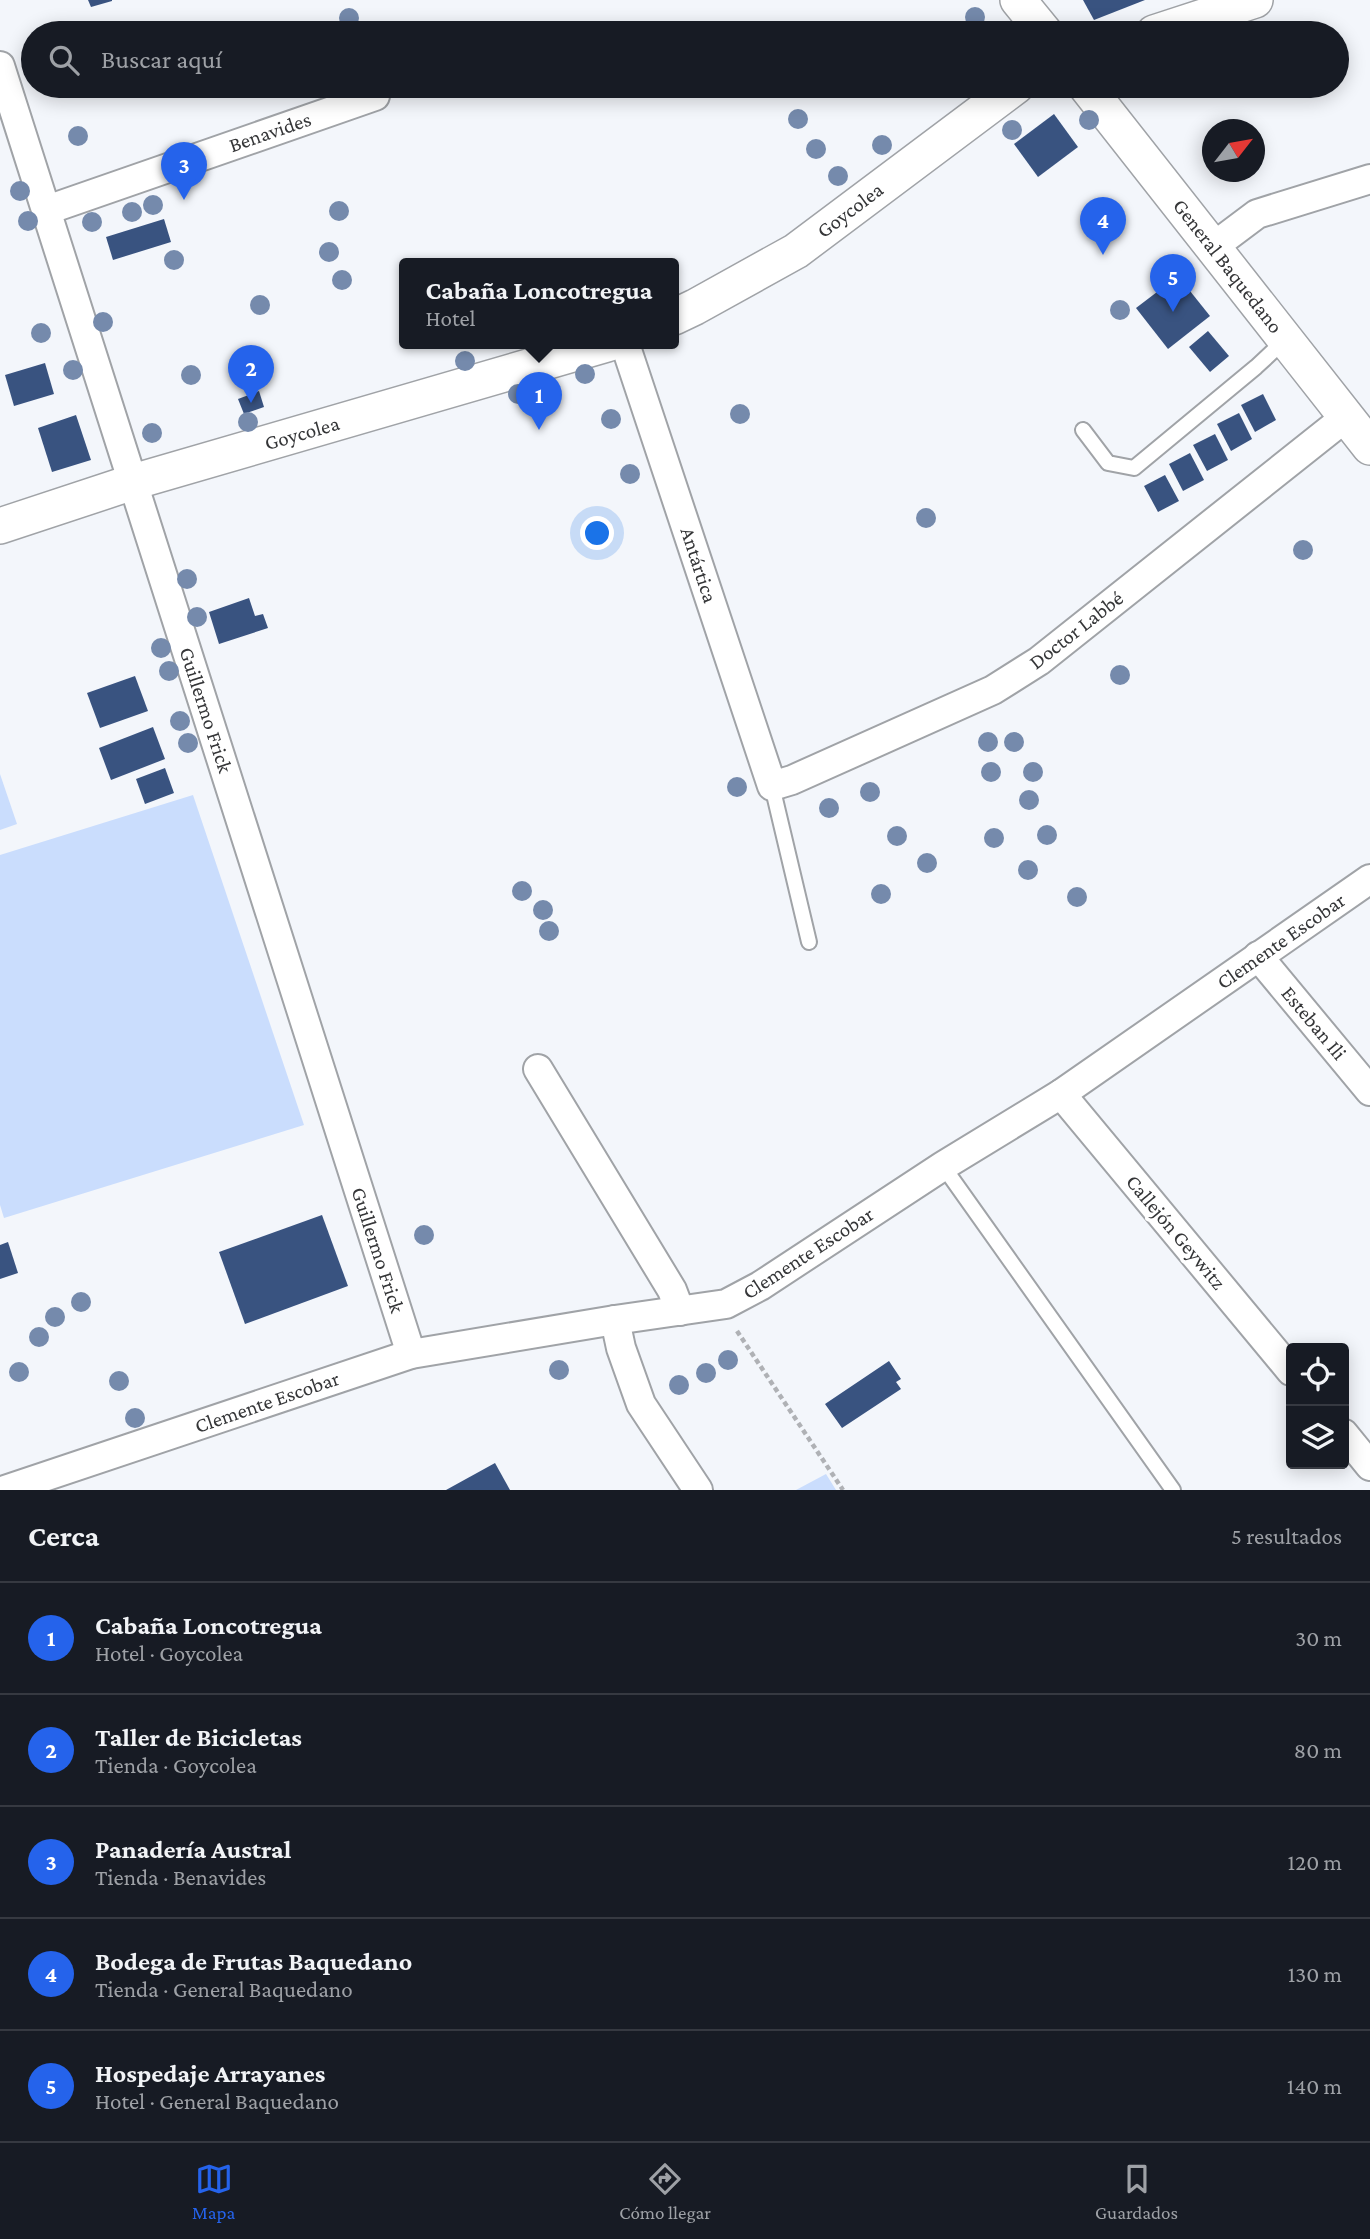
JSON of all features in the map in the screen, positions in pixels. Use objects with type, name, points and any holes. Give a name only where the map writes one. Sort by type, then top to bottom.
[{"type":"street","points":[[1018,0],[1035,21]]},
{"type":"street","points":[[1191,21],[1255,0]]},
{"type":"street","name":"Guillermo Frick","points":[[0,66],[411,1354]]},
{"type":"street","name":"Benavides","points":[[47,210],[369,98]]},
{"type":"street","name":"Goycolea","points":[[679,314],[796,251],[1000,98]]},
{"type":"street","name":"General Baquedano","points":[[1095,98],[1370,447]]},
{"type":"street","points":[[1213,247],[1257,215],[1370,179]]},
{"type":"street","name":"Goycolea","points":[[0,526],[133,482],[590,349]]},
{"type":"street","name":"Antártica","points":[[627,349],[772,786]]},
{"type":"street","name":"Doctor Labbé","points":[[772,786],[792,780],[993,690],[1039,661],[1346,417]]},
{"type":"street","name":"Clemente Escobar","points":[[5,1490],[411,1354],[726,1304],[760,1286],[943,1166],[1061,1094],[1370,879]]},
{"type":"street","name":"Esteban Ili","points":[[1258,956],[1370,1091]]},
{"type":"street","points":[[538,1069],[672,1290],[680,1311]]},
{"type":"street","name":"Callejón Geywitz","points":[[1061,1094],[1286,1365]]},
{"type":"street","points":[[615,1320],[623,1354],[641,1404],[698,1490]]},
{"type":"street","points":[[1349,1440],[1370,1466]]},
{"type":"lane","points":[[1083,430],[1108,463],[1134,468],[1286,340]]},
{"type":"lane","points":[[772,786],[809,942]]},
{"type":"lane","points":[[943,1166],[1173,1490]]},
{"type":"path","points":[[726,1304],[738,1333],[843,1490]]},
{"type":"shaded area","points":[[0,774],[17,824],[0,830]]},
{"type":"shaded area","points":[[193,795],[304,1125],[4,1218],[0,1205],[0,855]]},
{"type":"shaded area","points":[[826,1474],[836,1490],[796,1490]]},
{"type":"building","points":[[88,0],[112,0],[112,1],[91,7]]},
{"type":"building","points":[[1083,0],[1145,0],[1094,20]]},
{"type":"building","points":[[1054,114],[1078,147],[1038,177],[1014,144]]},
{"type":"building","points":[[164,219],[171,242],[113,260],[106,237]]},
{"type":"building","points":[[1178,276],[1210,316],[1168,349],[1136,308]]},
{"type":"building","points":[[1208,331],[1229,356],[1210,372],[1189,347]]},
{"type":"building","points":[[45,363],[54,394],[14,406],[5,375]]},
{"type":"building","points":[[259,391],[264,407],[244,414],[238,399]]},
{"type":"building","points":[[1263,394],[1276,420],[1255,432],[1241,405]]},
{"type":"building","points":[[1239,413],[1252,439],[1231,451],[1217,424]]},
{"type":"building","points":[[76,415],[91,460],[52,472],[38,428]]},
{"type":"building","points":[[1215,434],[1228,460],[1207,471],[1193,445]]},
{"type":"building","points":[[1190,453],[1204,480],[1183,491],[1169,464]]},
{"type":"building","points":[[1165,475],[1179,501],[1158,512],[1144,486]]},
{"type":"building","points":[[249,598],[255,616],[263,614],[268,628],[219,644],[209,612]]},
{"type":"building","points":[[135,676],[148,711],[100,728],[87,693]]},
{"type":"building","points":[[153,727],[165,759],[111,780],[99,748]]},
{"type":"building","points":[[165,768],[174,793],[145,804],[136,779]]},
{"type":"building","points":[[322,1215],[348,1286],[245,1324],[219,1252]]},
{"type":"building","points":[[8,1242],[18,1273],[0,1279],[0,1245]]},
{"type":"building","points":[[889,1361],[901,1379],[896,1382],[901,1389],[842,1428],[825,1404]]},
{"type":"building","points":[[495,1463],[510,1490],[446,1490]]},
{"type":"place","name":"Panadería Austral","points":[[184,200]]},
{"type":"place","name":"Bodega de Frutas Baquedano","points":[[1103,255]]},
{"type":"place","name":"Hospedaje Arrayanes","points":[[1173,312]]},
{"type":"place","name":"Taller de Bicicletas","points":[[251,403]]},
{"type":"place","name":"Cabaña Loncotregua","points":[[539,430]]}]
